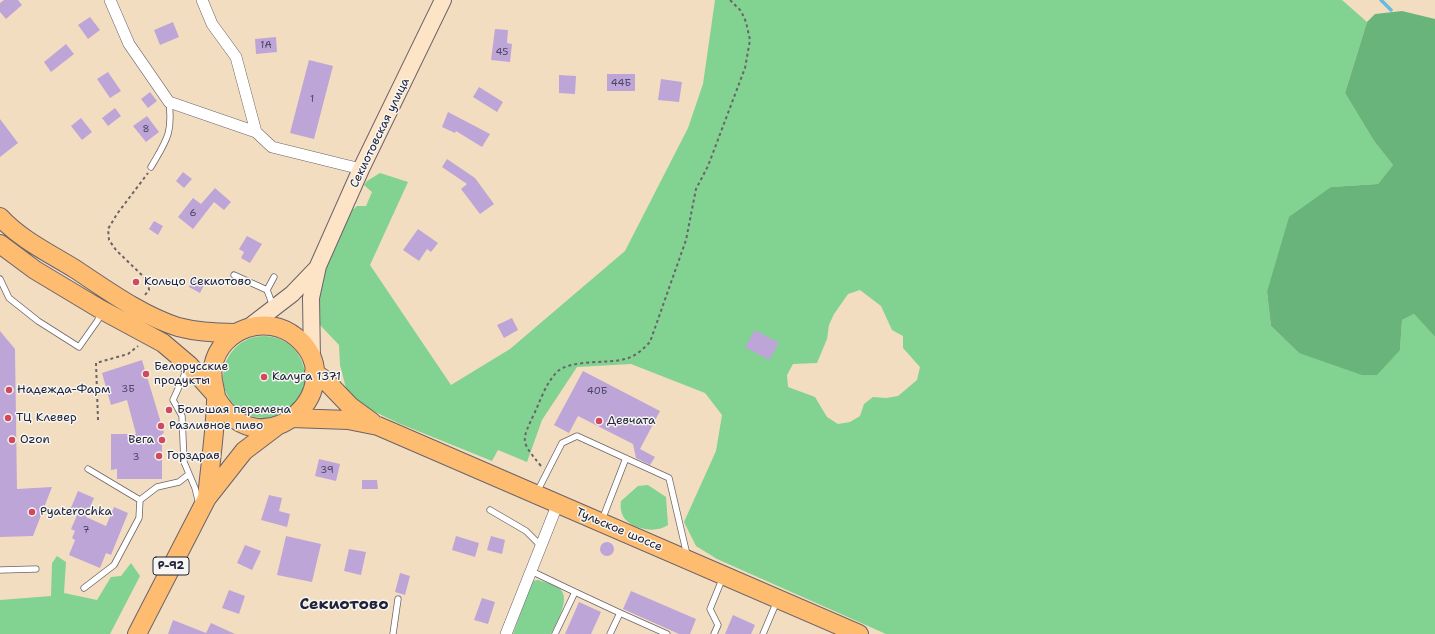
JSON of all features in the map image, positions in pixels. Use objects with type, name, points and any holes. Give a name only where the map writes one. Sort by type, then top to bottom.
[{"type":"main road","name":"Секиотовская улица","points":[[318,266],[361,169],[443,0]]},
{"type":"main road","points":[[0,217],[10,227],[48,253],[127,302],[177,326],[200,332],[242,330],[258,325],[275,326],[291,333],[303,345],[313,366],[327,382],[350,406],[378,426]]},
{"type":"main road","points":[[0,244],[35,270],[100,309],[163,343],[189,365],[216,396],[229,415],[247,425],[257,427],[285,422],[348,420],[378,426]]},
{"type":"main road","points":[[216,396],[212,373],[214,359],[225,342],[292,294],[318,266]]},
{"type":"main road","points":[[285,422],[302,409],[310,398],[314,381],[311,298],[318,266]]},
{"type":"main road","name":"Р-92","points":[[203,504],[215,437],[216,396]]},
{"type":"main road","name":"Р-92","points":[[136,634],[203,504],[244,451],[285,422]]},
{"type":"main road","name":"Тульское шоссе","points":[[378,426],[859,634]]},
{"type":"street","points":[[110,0],[129,44],[169,102],[256,132],[272,147],[361,169]]},
{"type":"street","points":[[202,0],[212,24],[236,57],[256,132]]},
{"type":"street","points":[[506,634],[558,504]]},
{"type":"lane","points":[[151,167],[168,136],[171,116],[169,102]]},
{"type":"lane","points":[[234,275],[267,290],[274,308]]},
{"type":"lane","points":[[267,290],[274,277]]},
{"type":"lane","points":[[0,279],[10,298],[38,321],[79,347],[98,320],[100,309]]},
{"type":"lane","points":[[189,365],[173,400],[182,416],[184,462],[203,504]]},
{"type":"lane","points":[[536,494],[562,443],[577,436],[669,478],[688,560]]},
{"type":"lane","points":[[601,522],[626,458]]},
{"type":"lane","points":[[88,469],[140,500]]},
{"type":"lane","points":[[84,588],[114,565],[139,518],[140,500],[157,487],[179,482],[189,474]]},
{"type":"lane","points":[[490,510],[526,531],[541,546]]},
{"type":"lane","points":[[0,570],[36,569]]},
{"type":"lane","points":[[531,571],[667,634]]},
{"type":"lane","points":[[714,634],[718,625],[710,609],[724,576]]},
{"type":"lane","points":[[555,634],[575,592]]},
{"type":"lane","points":[[393,634],[398,599]]},
{"type":"lane","points":[[763,634],[778,599]]},
{"type":"lane","points":[[610,634],[620,613]]},
{"type":"path","points":[[547,473],[525,447],[524,434],[547,387],[557,371],[575,364],[626,359],[642,351],[650,342],[686,240],[696,189],[708,166],[745,68],[750,40],[746,22],[741,11],[730,0]]},
{"type":"path","points":[[140,292],[145,295],[149,290],[148,281],[116,250],[109,240],[108,229],[117,214],[145,179],[151,167]]},
{"type":"path","points":[[98,420],[96,363],[128,354],[140,345]]},
{"type":"green space","points":[[715,0],[1342,0],[1367,22],[1345,93],[1374,141],[1393,165],[1378,184],[1331,187],[1267,292],[1271,326],[1299,353],[1400,350],[1402,320],[1414,314],[1435,337],[1435,634],[886,634],[717,559],[696,546],[684,522],[716,451],[722,415],[705,393],[631,364],[577,367],[542,420],[527,462],[498,450],[492,461],[398,423],[363,406],[346,388],[340,365],[339,345],[320,325],[317,305],[328,251],[348,214],[357,206],[366,206],[372,192],[364,185],[367,181],[380,173],[408,182],[370,265],[451,385],[510,349],[625,251],[688,128],[703,84]],"holes":[[[860,290],[881,306],[892,330],[903,336],[903,348],[920,367],[917,380],[898,396],[886,398],[873,397],[864,404],[860,416],[850,422],[838,424],[827,417],[815,397],[788,387],[787,375],[793,364],[817,363],[827,339],[829,325],[834,314],[848,294]]]},
{"type":"green space","points":[[1402,11],[1435,19],[1435,337],[1414,314],[1402,320],[1400,350],[1377,375],[1362,375],[1299,353],[1271,326],[1267,292],[1289,217],[1331,187],[1378,184],[1393,165],[1374,141],[1345,93],[1367,22],[1375,14]]},
{"type":"green space","points":[[256,336],[272,336],[287,343],[298,354],[305,369],[305,385],[302,393],[293,406],[280,415],[272,418],[256,418],[241,411],[230,400],[223,385],[223,369],[230,354],[241,343]]},
{"type":"green space","points":[[648,485],[666,497],[668,525],[653,530],[636,527],[631,524],[625,519],[621,509],[621,501],[638,486]]},
{"type":"green space","points":[[57,556],[66,562],[64,593],[97,600],[111,577],[121,576],[131,563],[140,576],[110,634],[0,634],[0,600],[51,596],[52,563]]},
{"type":"green space","points":[[538,580],[551,584],[563,592],[564,604],[562,611],[551,634],[513,634],[532,581]]},
{"type":"building","points":[[4,0],[18,0],[22,5],[6,19],[0,12],[0,3]]},
{"type":"building","points":[[90,17],[100,30],[88,39],[78,25]]},
{"type":"building","points":[[173,22],[179,37],[160,45],[154,30]]},
{"type":"building","points":[[495,29],[508,30],[507,43],[512,44],[510,62],[491,60]]},
{"type":"building","points":[[276,37],[277,52],[256,54],[255,39]]},
{"type":"building","points":[[66,44],[74,54],[51,72],[44,62]]},
{"type":"building","points":[[309,60],[333,66],[314,139],[290,133]]},
{"type":"building","points":[[108,72],[121,91],[110,98],[97,79]]},
{"type":"building","points":[[607,74],[635,74],[635,91],[607,91]]},
{"type":"building","points":[[559,75],[576,76],[575,94],[559,93]]},
{"type":"building","points":[[661,79],[682,82],[679,102],[658,100]]},
{"type":"building","points":[[479,87],[503,102],[497,112],[473,97]]},
{"type":"building","points":[[150,92],[157,101],[148,108],[141,99]]},
{"type":"building","points":[[115,108],[121,116],[108,126],[102,118]]},
{"type":"building","points":[[448,112],[490,134],[482,147],[456,131],[455,133],[442,127]]},
{"type":"building","points":[[147,116],[159,132],[146,142],[133,126]]},
{"type":"building","points":[[81,118],[92,132],[82,140],[71,126]]},
{"type":"building","points":[[0,119],[18,143],[0,157]]},
{"type":"building","points":[[447,159],[475,178],[494,204],[480,214],[461,189],[467,184],[442,167]]},
{"type":"building","points":[[183,172],[192,179],[184,188],[176,181]]},
{"type":"building","points":[[215,188],[231,202],[224,210],[214,202],[193,229],[178,217],[193,198],[201,204]]},
{"type":"building","points":[[154,221],[163,226],[158,235],[149,229]]},
{"type":"building","points":[[418,229],[438,243],[431,252],[427,249],[419,261],[403,250]]},
{"type":"building","points":[[247,236],[262,244],[250,263],[241,258],[244,252],[239,249]]},
{"type":"building","points":[[194,277],[205,283],[200,293],[189,287]]},
{"type":"building","points":[[512,318],[518,330],[504,338],[497,325]]},
{"type":"building","points":[[755,330],[779,343],[769,360],[745,347]]},
{"type":"building","name":"ТЦ Клевер","points":[[0,331],[15,349],[17,489],[52,487],[33,536],[0,537]]},
{"type":"building","points":[[142,360],[164,433],[162,434],[162,479],[117,479],[117,469],[111,470],[111,434],[136,434],[127,400],[111,405],[102,373]]},
{"type":"building","points":[[583,371],[660,411],[640,449],[655,457],[650,465],[636,458],[633,444],[578,416],[569,433],[554,425]]},
{"type":"building","points":[[319,459],[340,464],[336,481],[315,476]]},
{"type":"building","points":[[362,480],[377,480],[378,489],[362,489]]},
{"type":"building","points":[[78,491],[94,498],[86,517],[106,526],[114,507],[128,513],[111,555],[106,553],[100,568],[69,555],[75,540],[72,538],[75,531],[71,529],[78,513],[70,510]]},
{"type":"building","points":[[269,495],[282,498],[279,511],[290,514],[287,527],[261,520]]},
{"type":"building","points":[[286,536],[321,544],[312,582],[277,575]]},
{"type":"building","points":[[456,536],[479,543],[475,557],[452,550]]},
{"type":"building","points":[[491,536],[505,540],[502,554],[487,550]]},
{"type":"building","points":[[604,542],[610,542],[614,546],[614,552],[610,556],[604,556],[600,552],[600,546]]},
{"type":"building","points":[[245,545],[261,551],[252,570],[237,563]]},
{"type":"building","points":[[349,549],[366,552],[361,575],[344,571]]},
{"type":"building","points":[[400,573],[410,576],[405,595],[395,592]]},
{"type":"building","points":[[229,590],[245,596],[239,614],[222,608]]},
{"type":"building","points":[[631,591],[696,619],[690,634],[679,634],[623,609]]},
{"type":"building","points":[[482,598],[495,602],[488,624],[474,620]]},
{"type":"building","points":[[579,602],[601,612],[591,634],[565,634]]},
{"type":"building","points":[[733,615],[755,625],[751,634],[725,634]]},
{"type":"building","points":[[173,620],[206,633],[211,623],[235,634],[168,634]]},
{"type":"waterway","points":[[1381,0],[1391,10]]},
{"type":"place","name":"Кольцо Секиотово","points":[[136,282]]},
{"type":"place","name":"Белорусские продукты","points":[[146,374]]},
{"type":"place","name":"Калуга 1371","points":[[264,377]]},
{"type":"place","name":"Надежда-Фарм","points":[[9,390]]},
{"type":"place","name":"Большая перемена","points":[[169,410]]},
{"type":"place","name":"ТЦ Клевер","points":[[8,418]]},
{"type":"place","name":"Девчата","points":[[599,421]]},
{"type":"place","name":"Разливное пиво","points":[[161,426]]},
{"type":"place","name":"Ozon","points":[[12,440]]},
{"type":"place","name":"Вега","points":[[162,440]]},
{"type":"place","name":"Горздрав","points":[[159,456]]},
{"type":"place","name":"Pyaterochka","points":[[32,512]]},
{"type":"district","name":"Секиотово","points":[[344,605]]}]
